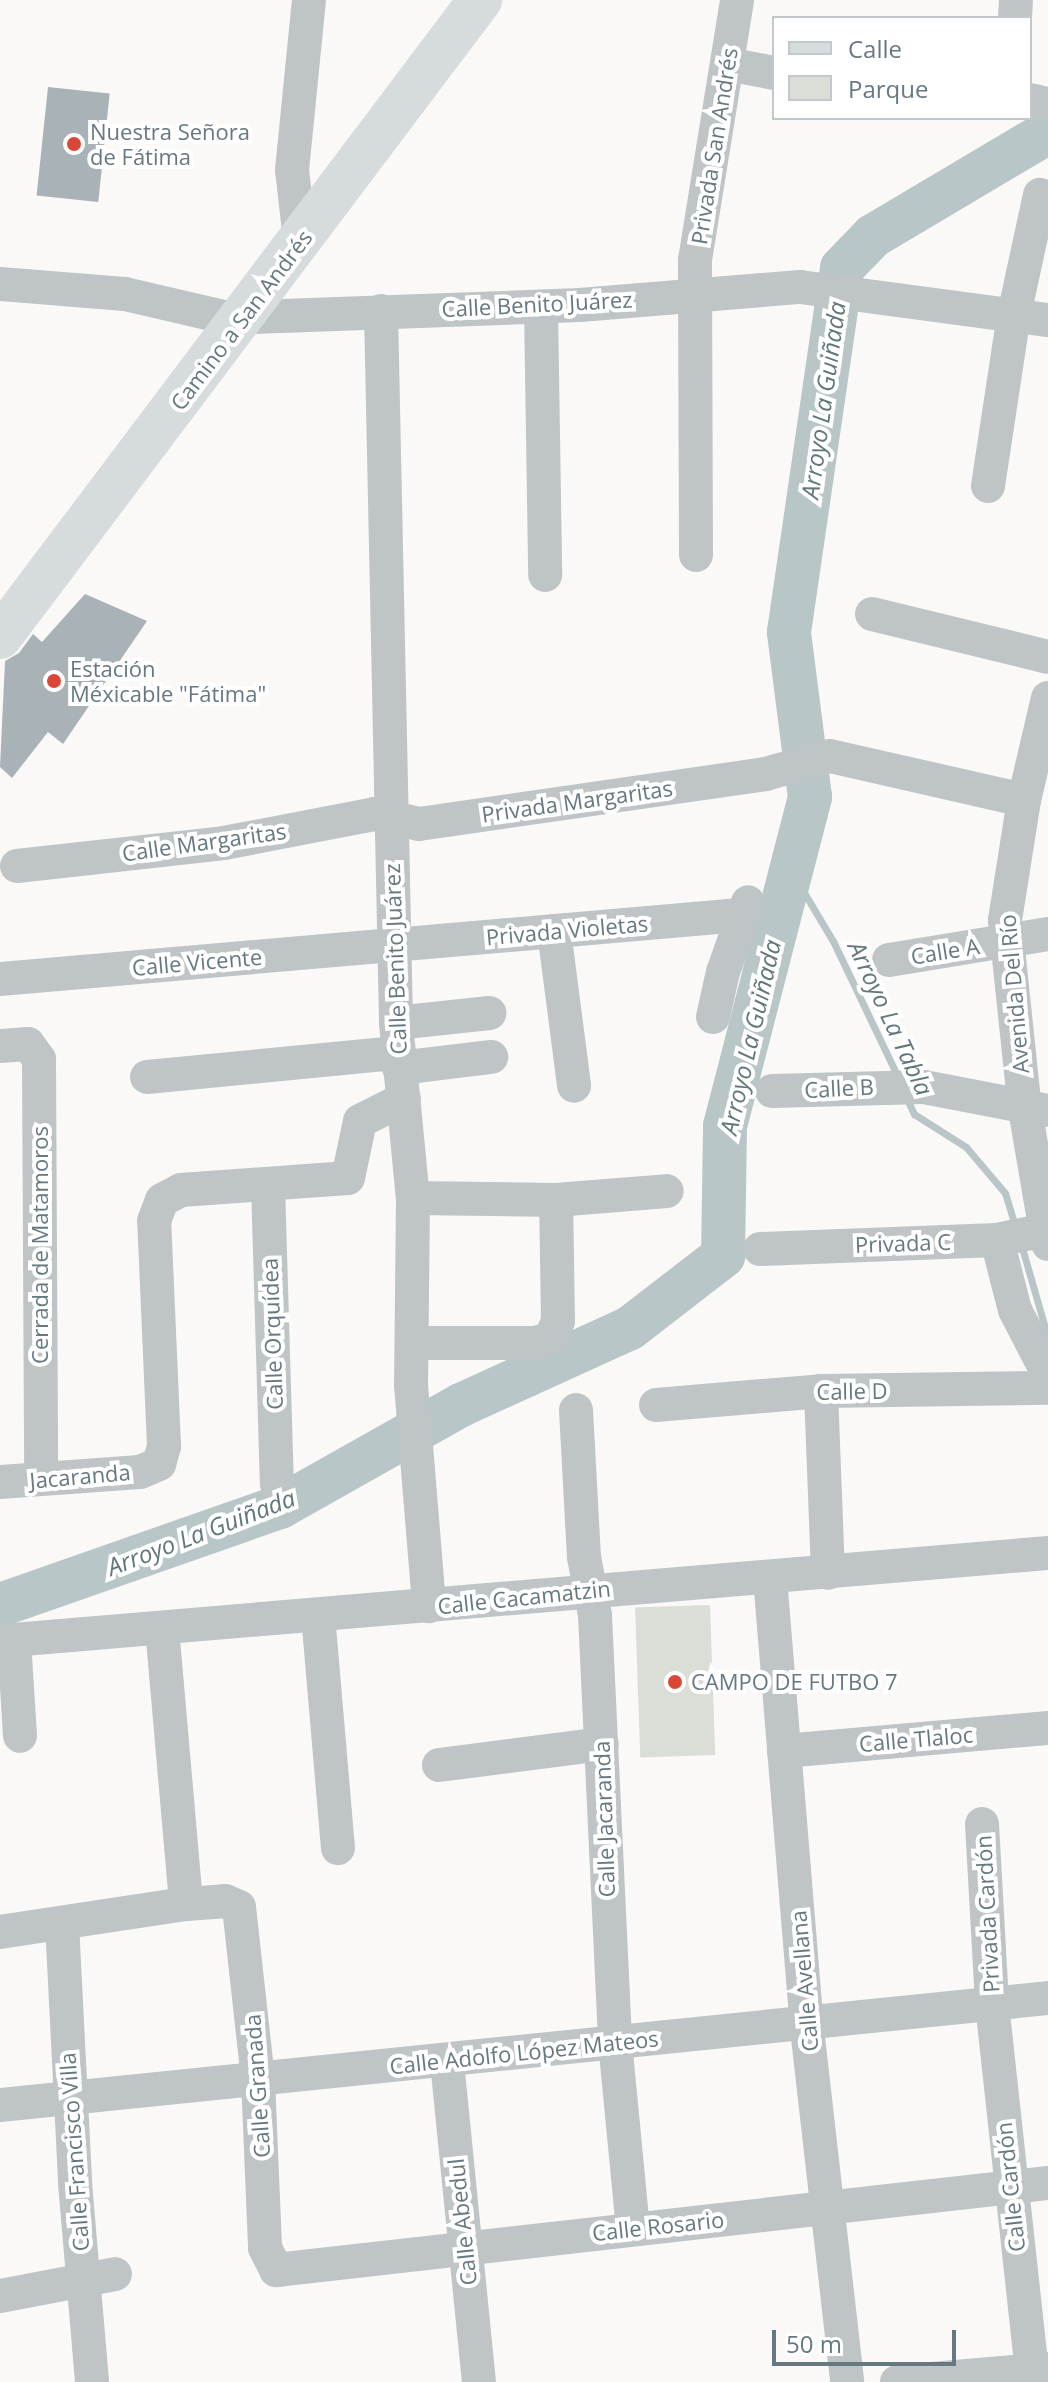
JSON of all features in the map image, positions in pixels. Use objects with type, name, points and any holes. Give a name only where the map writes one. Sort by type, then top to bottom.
[{"type":"main road","name":"Camino a San Andrés","points":[[0,637],[14,601],[244,318],[480,0]]},
{"type":"street","points":[[300,240],[292,170],[309,0]]},
{"type":"street","name":"Privada San Andrés","points":[[696,555],[694,293],[737,0]]},
{"type":"street","points":[[727,64],[772,73]]},
{"type":"street","points":[[988,486],[1014,315],[1040,195]]},
{"type":"street","name":"Calle Benito Juárez","points":[[0,284],[125,294],[213,317],[541,307],[694,293],[820,288],[1048,320]]},
{"type":"street","points":[[541,307],[545,575]]},
{"type":"street","name":"Calle Benito Juárez","points":[[381,311],[389,818],[399,1061],[413,1198],[412,1407],[429,1606]]},
{"type":"street","points":[[872,614],[1048,657]]},
{"type":"street","name":"Avenida Del Río","points":[[1048,698],[1024,800],[1006,942],[1036,1110],[1015,1310],[1048,1374]]},
{"type":"street","name":"Privada Margaritas","points":[[389,818],[419,824],[773,772],[838,756],[1024,800]]},
{"type":"street","name":"Calle Margaritas","points":[[17,866],[224,843],[374,814],[389,818]]},
{"type":"street","name":"Privada Violetas","points":[[394,945],[554,931],[744,908],[713,1017]]},
{"type":"street","points":[[554,931],[574,1086]]},
{"type":"street","name":"Calle A","points":[[889,960],[1048,934]]},
{"type":"street","name":"Calle Vicente","points":[[0,979],[394,945]]},
{"type":"street","points":[[268,1185],[348,1178],[360,1121],[399,1061],[489,1013]]},
{"type":"street","name":"Cerrada de Matamoros","points":[[0,1046],[28,1044],[39,1059],[41,1479]]},
{"type":"street","points":[[147,1077],[491,1057]]},
{"type":"street","name":"Calle B","points":[[772,1091],[924,1087],[1036,1110]]},
{"type":"street","name":"Jacaranda","points":[[0,1482],[140,1472],[159,1464],[164,1446],[154,1221],[162,1200],[181,1190],[268,1185]]},
{"type":"street","name":"Calle Orquídea","points":[[268,1185],[277,1484]]},
{"type":"street","points":[[413,1198],[556,1200],[667,1191]]},
{"type":"street","points":[[412,1343],[536,1343],[551,1338],[558,1321],[556,1200]]},
{"type":"street","name":"Privada C","points":[[760,1249],[1024,1237]]},
{"type":"street","name":"Calle D","points":[[656,1405],[821,1391],[1048,1388]]},
{"type":"street","points":[[821,1391],[828,1573]]},
{"type":"street","name":"Calle Jacaranda","points":[[576,1410],[584,1557],[590,1589],[602,1744],[615,2042],[633,2229]]},
{"type":"street","name":"Calle Cacamatzin","points":[[7,1641],[429,1606],[590,1589],[770,1578],[1048,1553]]},
{"type":"street","name":"Calle Avellana","points":[[770,1578],[806,2020],[847,2382]]},
{"type":"street","points":[[318,1615],[338,1848]]},
{"type":"street","points":[[0,1932],[186,1904],[162,1628]]},
{"type":"street","points":[[7,1641],[20,1736]]},
{"type":"street","name":"Calle Tlaloc","points":[[784,1751],[1048,1728]]},
{"type":"street","points":[[439,1765],[602,1744]]},
{"type":"street","name":"Privada Cardón","points":[[982,1824],[992,2004]]},
{"type":"street","name":"Calle Granada","points":[[186,1904],[225,1901],[239,1907],[258,2079],[270,2266]]},
{"type":"street","name":"Calle Francisco Villa","points":[[62,1923],[70,2099],[99,2278],[92,2382]]},
{"type":"street","name":"Calle Adolfo López Mateos","points":[[0,2105],[447,2062],[806,2020],[1048,1998]]},
{"type":"street","name":"Calle Cardón","points":[[992,2004],[1009,2187],[1040,2370]]},
{"type":"street","name":"Calle Abedul","points":[[447,2062],[479,2382]]},
{"type":"street","name":"Calle Rosario","points":[[270,2266],[284,2271],[1048,2183]]},
{"type":"street","points":[[0,2296],[99,2278]]},
{"type":"street","points":[[908,2381],[1040,2370]]},
{"type":"green space","name":"CAMPO DE FUTBO 7","points":[[710,1605],[715,1755],[640,1758],[635,1608]]},
{"type":"building","name":"Nuestra Señora de Fátima","points":[[48,87],[110,93],[98,202],[37,195]]},
{"type":"building","name":"Estación Méxicable \"Fátima\"","points":[[85,594],[147,621],[63,744],[48,732],[12,778],[0,767],[5,661],[19,653],[33,634],[42,642]]},
{"type":"waterway","name":"Arroyo La Guiñada","points":[[0,1605],[280,1507],[461,1405],[630,1328],[723,1256],[725,1126],[810,797],[789,632],[842,268],[873,236],[1048,132]]},
{"type":"waterway","name":"Arroyo La Tabla","points":[[790,869],[833,941],[898,1077]]},
{"type":"waterway","name":"Arroyo La Tabla","points":[[907,1099],[914,1114],[966,1147],[1005,1193],[1016,1229]]},
{"type":"waterway","name":"Arroyo La Tabla","points":[[1021,1244],[1048,1338]]},
{"type":"place","name":"Nuestra Señora de Fátima","points":[[74,144]]},
{"type":"place","name":"Estación Méxicable \"Fátima\"","points":[[54,681]]},
{"type":"place","name":"CAMPO DE FUTBO 7","points":[[675,1682]]}]
